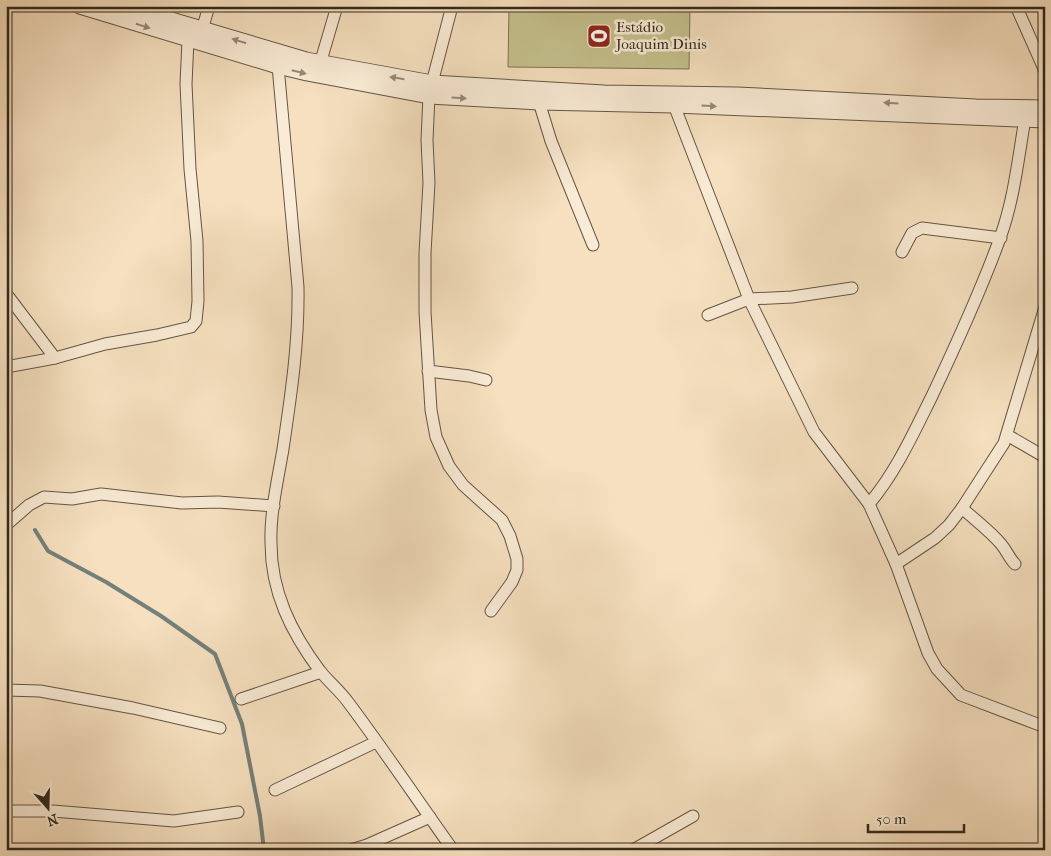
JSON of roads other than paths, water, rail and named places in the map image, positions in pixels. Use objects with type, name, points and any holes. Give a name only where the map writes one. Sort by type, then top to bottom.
[{"type":"street","points":[[80,6],[188,40],[307,74],[430,90],[539,102],[674,105],[1045,120]]},
{"type":"street","points":[[124,6],[267,50],[430,90],[737,95],[976,107],[1045,108]]},
{"type":"street","points":[[202,30],[210,6]]},
{"type":"street","points":[[320,64],[337,6]]},
{"type":"street","points":[[452,6],[430,90],[427,140],[429,183],[425,253],[425,312],[428,370],[431,410],[436,437],[449,466],[463,485],[502,520],[518,559],[517,570],[512,582],[491,611]]},
{"type":"street","points":[[1016,6],[1045,71]]},
{"type":"street","points":[[6,367],[55,358],[105,344],[191,327],[196,321],[198,241],[190,169],[186,84],[188,40]]},
{"type":"street","points":[[278,66],[298,287],[298,322],[295,371],[270,541],[272,572],[283,611],[299,640],[321,672],[347,700],[454,850]]},
{"type":"street","points":[[539,102],[551,141],[593,245]]},
{"type":"street","points":[[674,105],[749,299],[814,432],[869,504],[896,564],[928,652],[937,669],[961,695],[1045,727]]},
{"type":"street","points":[[869,504],[887,482],[905,451],[941,377],[1000,238],[1013,190],[1025,119]]},
{"type":"street","points":[[902,252],[912,233],[922,228],[1000,238]]},
{"type":"street","points":[[708,315],[749,299],[792,297],[852,288]]},
{"type":"street","points":[[8,296],[55,358]]},
{"type":"street","points":[[896,564],[935,538],[949,525],[1004,443],[1045,307]]},
{"type":"street","points":[[428,370],[486,380]]},
{"type":"street","points":[[1007,435],[1045,457]]},
{"type":"street","points":[[6,525],[28,506],[44,497],[72,499],[101,494],[182,503],[218,502],[274,506]]},
{"type":"street","points":[[962,508],[1003,546],[1015,564]]},
{"type":"street","points":[[241,699],[321,672]]},
{"type":"street","points":[[6,690],[40,691],[133,708],[220,728]]},
{"type":"street","points":[[275,790],[376,742]]},
{"type":"street","points":[[6,811],[53,811],[174,821],[238,812]]},
{"type":"street","points":[[633,850],[693,816]]},
{"type":"street","points":[[351,850],[367,845],[430,817]]},
{"type":"waterway","points":[[35,530],[48,551],[106,582],[161,616],[215,654],[242,724],[260,816],[264,850]]},
{"type":"place","name":"Estádio Joaquim Dinis","points":[[599,36]]}]
